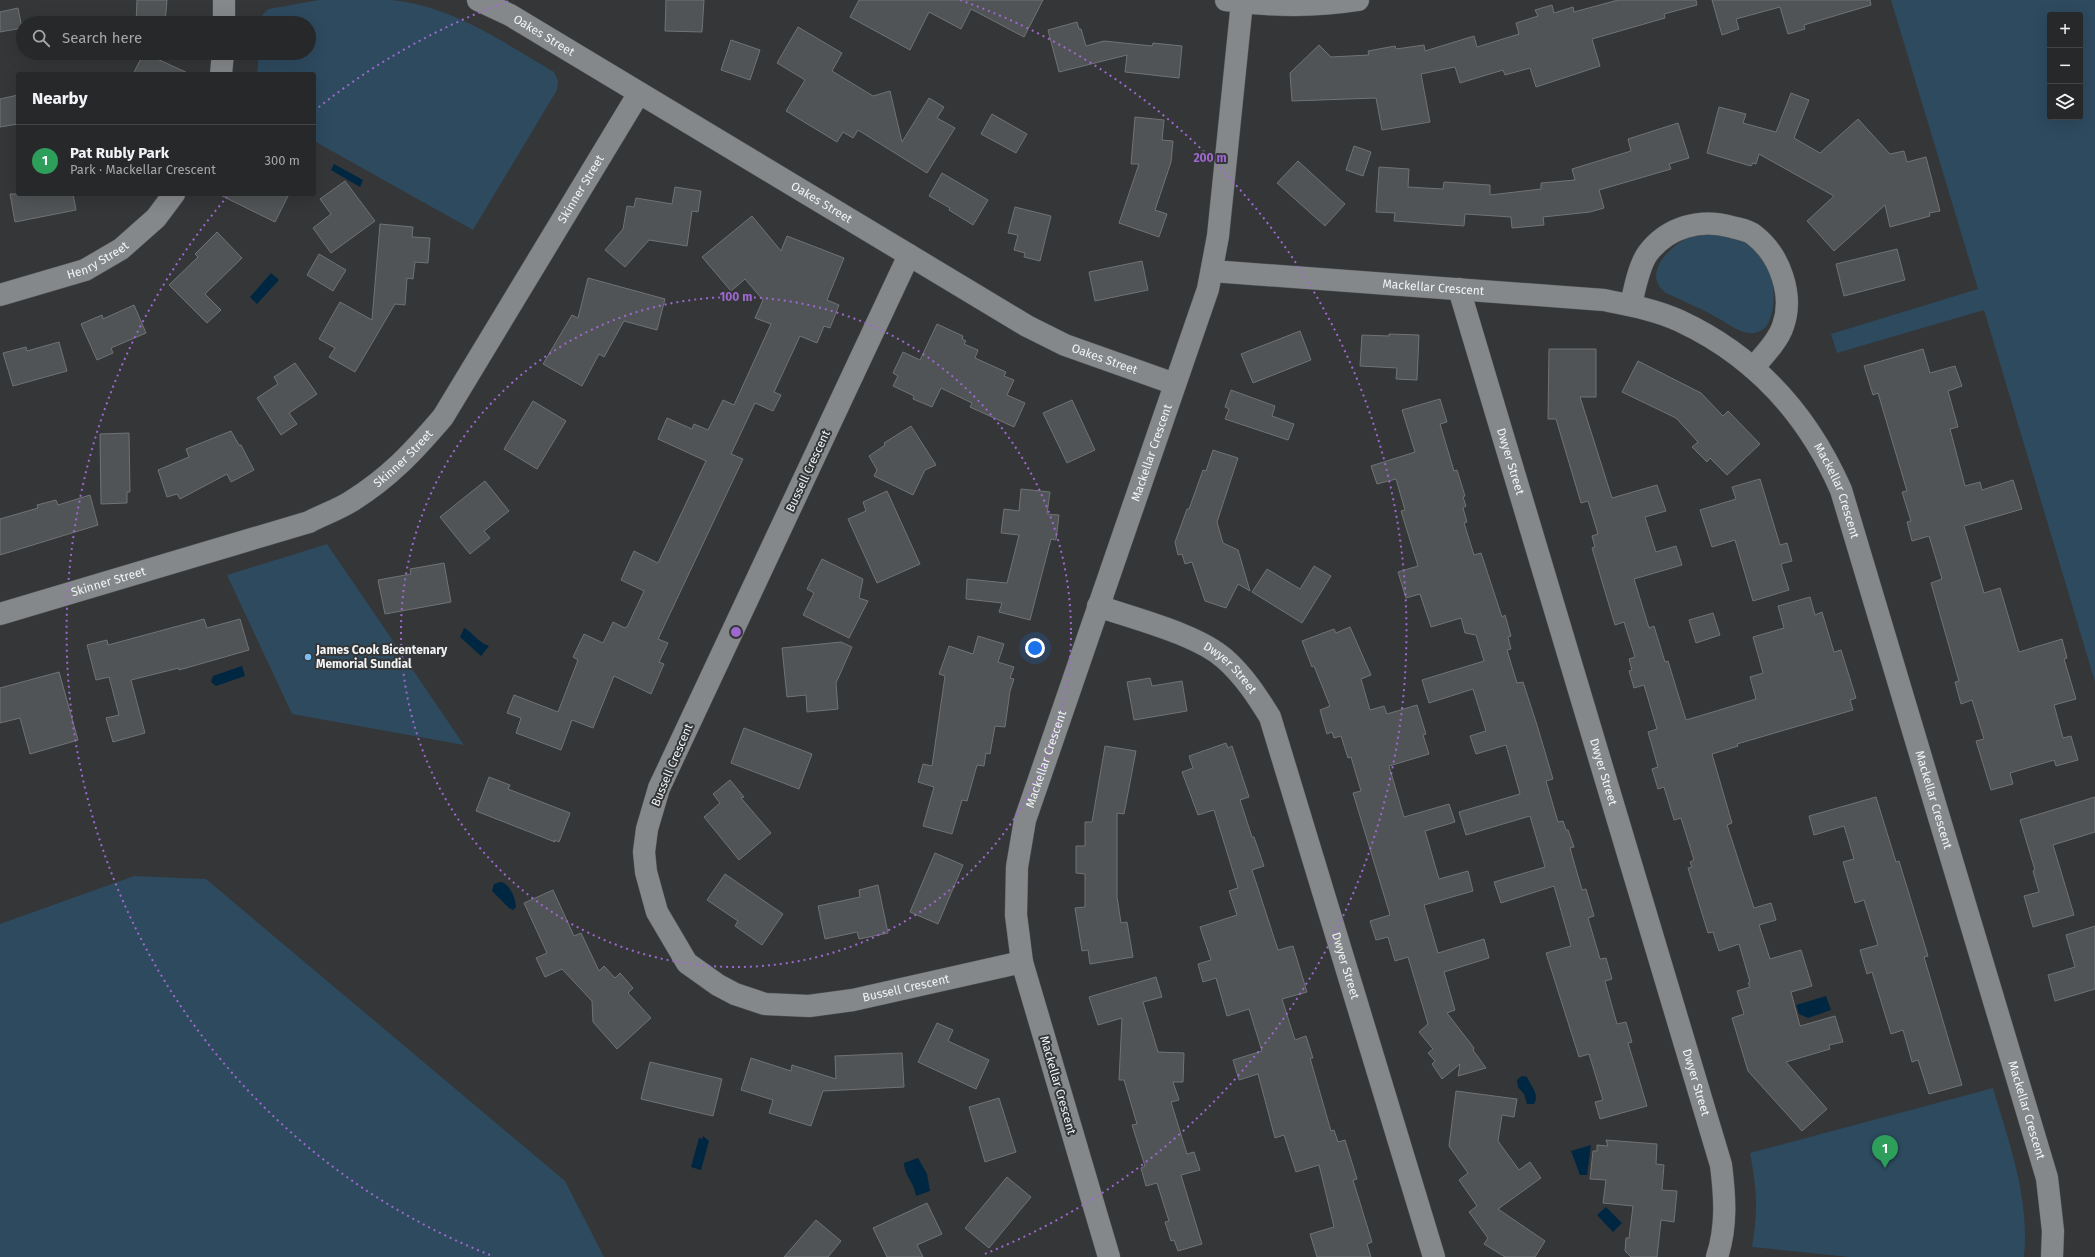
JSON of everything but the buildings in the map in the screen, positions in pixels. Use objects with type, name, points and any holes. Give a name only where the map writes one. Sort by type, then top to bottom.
[{"type":"street","points":[[224,0],[224,16]]},
{"type":"street","name":"Oakes Street","points":[[478,0],[510,15],[1027,326],[1065,345],[1176,384]]},
{"type":"street","points":[[1234,1],[1275,4],[1342,2],[1358,0]]},
{"type":"street","name":"Mackellar Crescent","points":[[1109,1257],[1022,962],[1016,915],[1016,867],[1025,820],[1176,384],[1212,271],[1218,236],[1234,1]]},
{"type":"street","points":[[221,72],[223,60]]},
{"type":"street","name":"Skinner Street","points":[[0,614],[309,522],[350,502],[390,473],[409,456],[443,417],[639,93]]},
{"type":"street","name":"Henry Street","points":[[0,295],[85,270],[121,249],[156,218],[172,196]]},
{"type":"street","points":[[1631,305],[1637,281],[1647,254],[1667,236],[1679,228],[1692,224],[1712,223],[1745,230],[1754,235],[1774,260],[1787,291],[1783,326],[1770,348],[1754,368]]},
{"type":"street","name":"Bussell Crescent","points":[[909,255],[659,788],[647,828],[644,852],[646,868],[657,912],[687,963],[718,985],[765,1004],[809,1006],[853,1000],[1022,962]]},
{"type":"street","name":"Mackellar Crescent","points":[[1212,271],[1459,288],[1604,300],[1631,305],[1679,320],[1710,336],[1754,368],[1788,402],[1804,422],[1830,466],[1841,490],[2047,1178],[2053,1231],[2052,1257]]},
{"type":"street","name":"Dwyer Street","points":[[1459,288],[1721,1165],[1726,1204],[1722,1243],[1717,1257]]},
{"type":"street","name":"Dwyer Street","points":[[1098,606],[1180,634],[1211,648],[1225,659],[1250,685],[1270,717],[1434,1257]]},
{"type":"shaded area","points":[[319,0],[390,0],[412,3],[434,9],[476,27],[496,37],[554,72],[558,81],[557,90],[473,230],[316,142],[316,72],[257,72],[258,60],[316,60],[316,16],[262,16],[269,9]]},
{"type":"shaded area","points":[[1891,0],[2095,0],[2095,682],[1984,310],[1837,353],[1831,334],[1978,289]]},
{"type":"shaded area","points":[[334,164],[363,180],[360,187],[331,170]]},
{"type":"shaded area","points":[[1707,232],[1731,236],[1747,242],[1754,248],[1769,268],[1773,286],[1773,309],[1770,319],[1765,327],[1759,332],[1749,333],[1736,329],[1720,319],[1666,293],[1659,286],[1656,278],[1657,270],[1666,254],[1681,241],[1693,235]]},
{"type":"shaded area","points":[[271,273],[279,280],[257,304],[250,297]]},
{"type":"shaded area","points":[[327,544],[464,745],[292,714],[227,575]]},
{"type":"shaded area","points":[[464,628],[481,642],[489,646],[481,656],[460,637]]},
{"type":"shaded area","points":[[242,666],[245,676],[216,686],[211,682],[213,676]]},
{"type":"shaded area","points":[[134,876],[206,879],[565,1181],[604,1257],[0,1257],[0,924]]},
{"type":"shaded area","points":[[500,882],[509,888],[515,900],[516,907],[513,910],[509,908],[492,891],[494,884]]},
{"type":"shaded area","points":[[1826,996],[1831,1010],[1808,1018],[1799,1014],[1796,1005]]},
{"type":"shaded area","points":[[1522,1076],[1527,1077],[1534,1090],[1536,1101],[1534,1104],[1527,1104],[1524,1094],[1518,1087],[1517,1080]]},
{"type":"shaded area","points":[[1993,1088],[2017,1171],[2021,1192],[2024,1213],[2024,1257],[1850,1257],[1752,1247],[1756,1200],[1750,1153]]},
{"type":"shaded area","points":[[703,1136],[709,1141],[701,1170],[691,1167],[699,1138],[702,1139]]},
{"type":"shaded area","points":[[1591,1145],[1587,1175],[1580,1175],[1571,1151]]},
{"type":"shaded area","points":[[918,1158],[927,1174],[930,1191],[916,1196],[904,1163]]},
{"type":"shaded area","points":[[1606,1207],[1622,1223],[1613,1232],[1597,1215]]},
{"type":"place","name":"James Cook Bicentenary Memorial Sundial","points":[[308,657]]},
{"type":"place","name":"Pat Rubly Park","points":[[1885,1168]]}]
